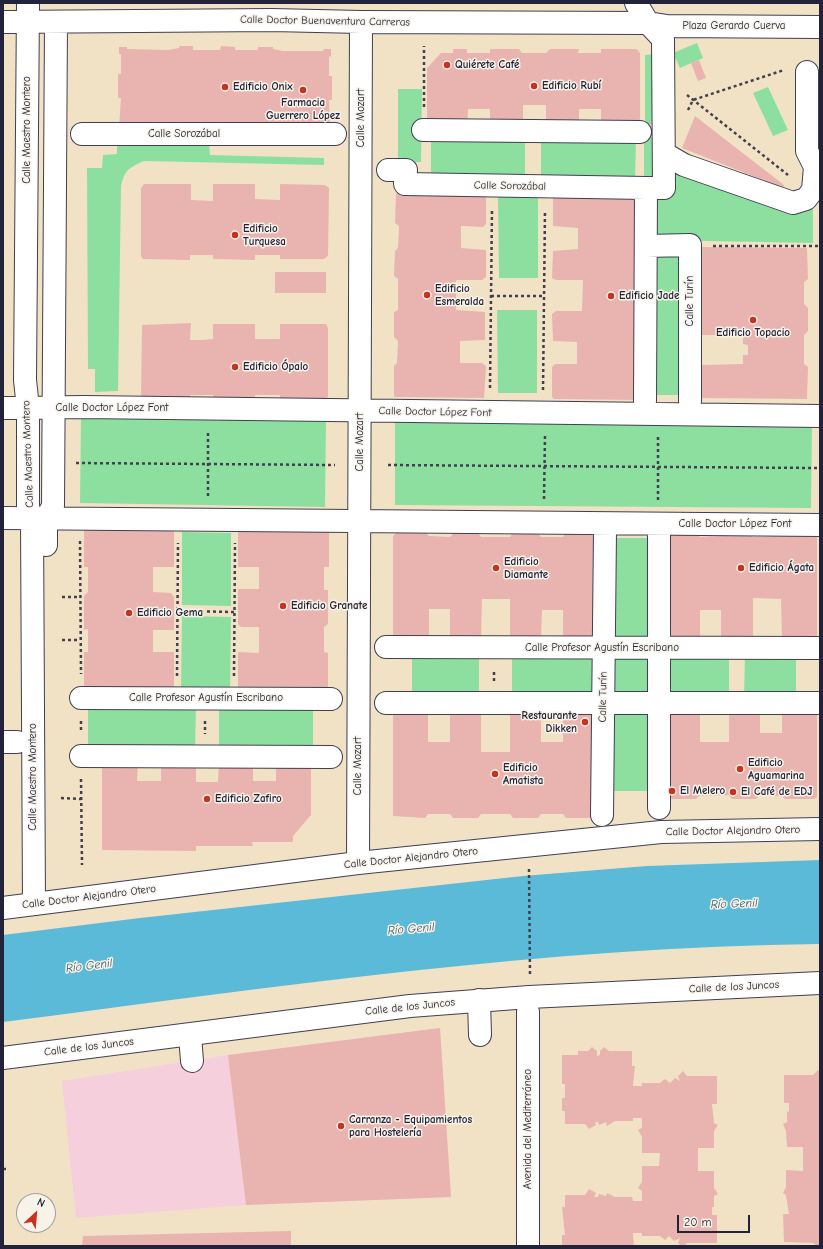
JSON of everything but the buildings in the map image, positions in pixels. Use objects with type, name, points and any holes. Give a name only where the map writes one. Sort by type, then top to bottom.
[{"type":"street","points":[[636,3],[648,23],[663,39],[665,154],[664,188],[646,188],[645,401]]},
{"type":"street","name":"Calle Doctor Buenaventura Carreras","points":[[3,22],[28,13],[56,22],[272,11],[361,22],[648,23]]},
{"type":"street","name":"Calle Maestro Montero","points":[[28,13],[25,380],[28,408],[28,507],[39,519],[40,903]]},
{"type":"street","name":"Calle Maestro Montero","points":[[39,519],[53,506],[56,22]]},
{"type":"street","name":"Calle Mozart","points":[[358,863],[361,22]]},
{"type":"street","name":"Plaza Gerardo Cuerva","points":[[648,23],[668,26],[820,27]]},
{"type":"street","points":[[665,154],[684,165],[793,203],[806,199],[813,190],[817,168],[807,151],[797,70]]},
{"type":"street","points":[[423,130],[640,132]]},
{"type":"street","name":"Calle Sorozábal","points":[[82,134],[335,134]]},
{"type":"street","name":"Calle Sorozábal","points":[[388,170],[406,170],[405,184],[646,188]]},
{"type":"street","points":[[646,246],[690,246]]},
{"type":"street","name":"Calle Turín","points":[[690,246],[690,401]]},
{"type":"street","name":"Calle Doctor López Font","points":[[3,408],[810,416]]},
{"type":"street","name":"Calle Doctor López Font","points":[[3,518],[820,525]]},
{"type":"street","name":"Calle Turín","points":[[602,815],[605,531]]},
{"type":"street","points":[[659,531],[659,808]]},
{"type":"street","name":"Calle Profesor Agustín Escribano","points":[[386,647],[819,648]]},
{"type":"street","name":"Calle Profesor Agustín Escribano","points":[[81,698],[331,699]]},
{"type":"street","points":[[386,703],[818,703]]},
{"type":"street","points":[[81,756],[331,757]]},
{"type":"street","name":"Calle Doctor Alejandro Otero","points":[[3,908],[358,863],[661,832],[820,829]]},
{"type":"street","name":"Calle de los Juncos","points":[[3,1058],[410,1006],[479,1000],[820,983]]},
{"type":"street","points":[[479,1000],[480,1035]]},
{"type":"street","name":"Avenida del Mediterráneo","points":[[528,1012],[528,1246]]},
{"type":"street","points":[[190,1035],[192,1061]]},
{"type":"path","points":[[423,130],[424,45]]},
{"type":"path","points":[[687,113],[693,100],[797,70]]},
{"type":"path","points":[[683,92],[794,180]]},
{"type":"path","points":[[490,393],[492,186]]},
{"type":"path","points":[[543,394],[546,186]]},
{"type":"path","points":[[690,246],[819,246]]},
{"type":"path","points":[[491,296],[544,296]]},
{"type":"path","points":[[208,424],[208,501]]},
{"type":"path","points":[[544,504],[545,434]]},
{"type":"path","points":[[658,435],[658,505]]},
{"type":"path","points":[[72,463],[336,465]]},
{"type":"path","points":[[388,465],[819,468]]},
{"type":"path","points":[[177,698],[178,536]]},
{"type":"path","points":[[234,698],[236,536]]},
{"type":"path","points":[[62,598],[80,597]]},
{"type":"path","points":[[177,610],[235,612]]},
{"type":"path","points":[[62,640],[80,640]]},
{"type":"path","points":[[493,703],[494,647]]},
{"type":"path","points":[[205,698],[206,757]]},
{"type":"path","points":[[61,798],[81,799]]},
{"type":"path","points":[[529,872],[530,960]]},
{"type":"shaded area","points":[[440,1028],[451,1197],[246,1205],[76,1218],[62,1081],[228,1055]]},
{"type":"green space","points":[[697,43],[703,58],[680,68],[673,53]]},
{"type":"green space","points":[[657,54],[657,124],[645,124],[645,55]]},
{"type":"green space","points":[[768,87],[788,130],[773,136],[753,93]]},
{"type":"green space","points":[[398,89],[422,89],[421,162],[398,162]]},
{"type":"green space","points":[[431,136],[525,137],[525,180],[431,180]]},
{"type":"green space","points":[[541,137],[636,138],[635,182],[541,181]]},
{"type":"green space","points":[[656,137],[656,181],[644,182],[644,138]]},
{"type":"green space","points":[[117,139],[209,141],[210,155],[324,158],[324,165],[144,161],[128,170],[124,176],[121,186],[118,391],[95,392],[95,369],[88,369],[87,168],[102,168],[103,155],[117,154]]},
{"type":"green space","points":[[671,166],[813,203],[813,243],[653,240],[654,197],[671,197]]},
{"type":"green space","points":[[498,195],[538,195],[538,278],[499,278]]},
{"type":"green space","points":[[653,251],[686,251],[686,395],[653,395]]},
{"type":"green space","points":[[497,310],[537,310],[537,393],[498,393]]},
{"type":"green space","points":[[81,418],[326,421],[325,507],[80,503]]},
{"type":"green space","points":[[395,421],[812,424],[811,508],[395,505]]},
{"type":"green space","points":[[182,532],[231,533],[231,606],[182,605]]},
{"type":"green space","points":[[611,538],[652,538],[652,636],[611,636]]},
{"type":"green space","points":[[182,616],[231,617],[230,690],[181,690]]},
{"type":"green space","points":[[412,652],[479,652],[479,695],[412,695]]},
{"type":"green space","points":[[512,652],[595,652],[594,696],[512,696]]},
{"type":"green space","points":[[611,653],[652,653],[652,696],[611,696]]},
{"type":"green space","points":[[668,653],[729,653],[729,697],[668,697]]},
{"type":"green space","points":[[745,653],[796,653],[796,697],[744,697]]},
{"type":"green space","points":[[88,701],[196,703],[195,753],[88,751]]},
{"type":"green space","points":[[219,702],[313,703],[313,752],[219,751]]},
{"type":"green space","points":[[652,711],[652,769],[647,769],[647,791],[611,791],[611,712]]},
{"type":"water","name":"Río Genil","points":[[820,860],[820,944],[717,947],[513,961],[410,971],[206,995],[3,1022],[3,935],[140,918],[523,876],[647,866]]},
{"type":"place","name":"Quiérete Café","points":[[447,65]]},
{"type":"place","name":"Edificio Rubí","points":[[534,86]]},
{"type":"place","name":"Edificio Onix","points":[[225,87]]},
{"type":"place","name":"Farmacia Guerrero López","points":[[303,90]]},
{"type":"place","name":"Edificio Turquesa","points":[[235,235]]},
{"type":"place","name":"Edificio Esmeralda","points":[[427,295]]},
{"type":"place","name":"Edificio Jade","points":[[611,296]]},
{"type":"place","name":"Edificio Topacio","points":[[753,320]]},
{"type":"place","name":"Edificio Ópalo","points":[[235,367]]},
{"type":"place","name":"Edificio Diamante","points":[[496,568]]},
{"type":"place","name":"Edificio Ágata","points":[[741,568]]},
{"type":"place","name":"Edificio Granate","points":[[283,606]]},
{"type":"place","name":"Edificio Gema","points":[[129,613]]},
{"type":"place","name":"Restaurante Dikken","points":[[585,722]]},
{"type":"place","name":"Edificio Aguamarina","points":[[740,769]]},
{"type":"place","name":"Edificio Amatista","points":[[495,774]]},
{"type":"place","name":"El Melero","points":[[672,791]]},
{"type":"place","name":"El Café de EDJ","points":[[733,792]]},
{"type":"place","name":"Edificio Zafiro","points":[[207,799]]},
{"type":"place","name":"Carranza - Equipamientos para Hostelería","points":[[341,1126]]}]
